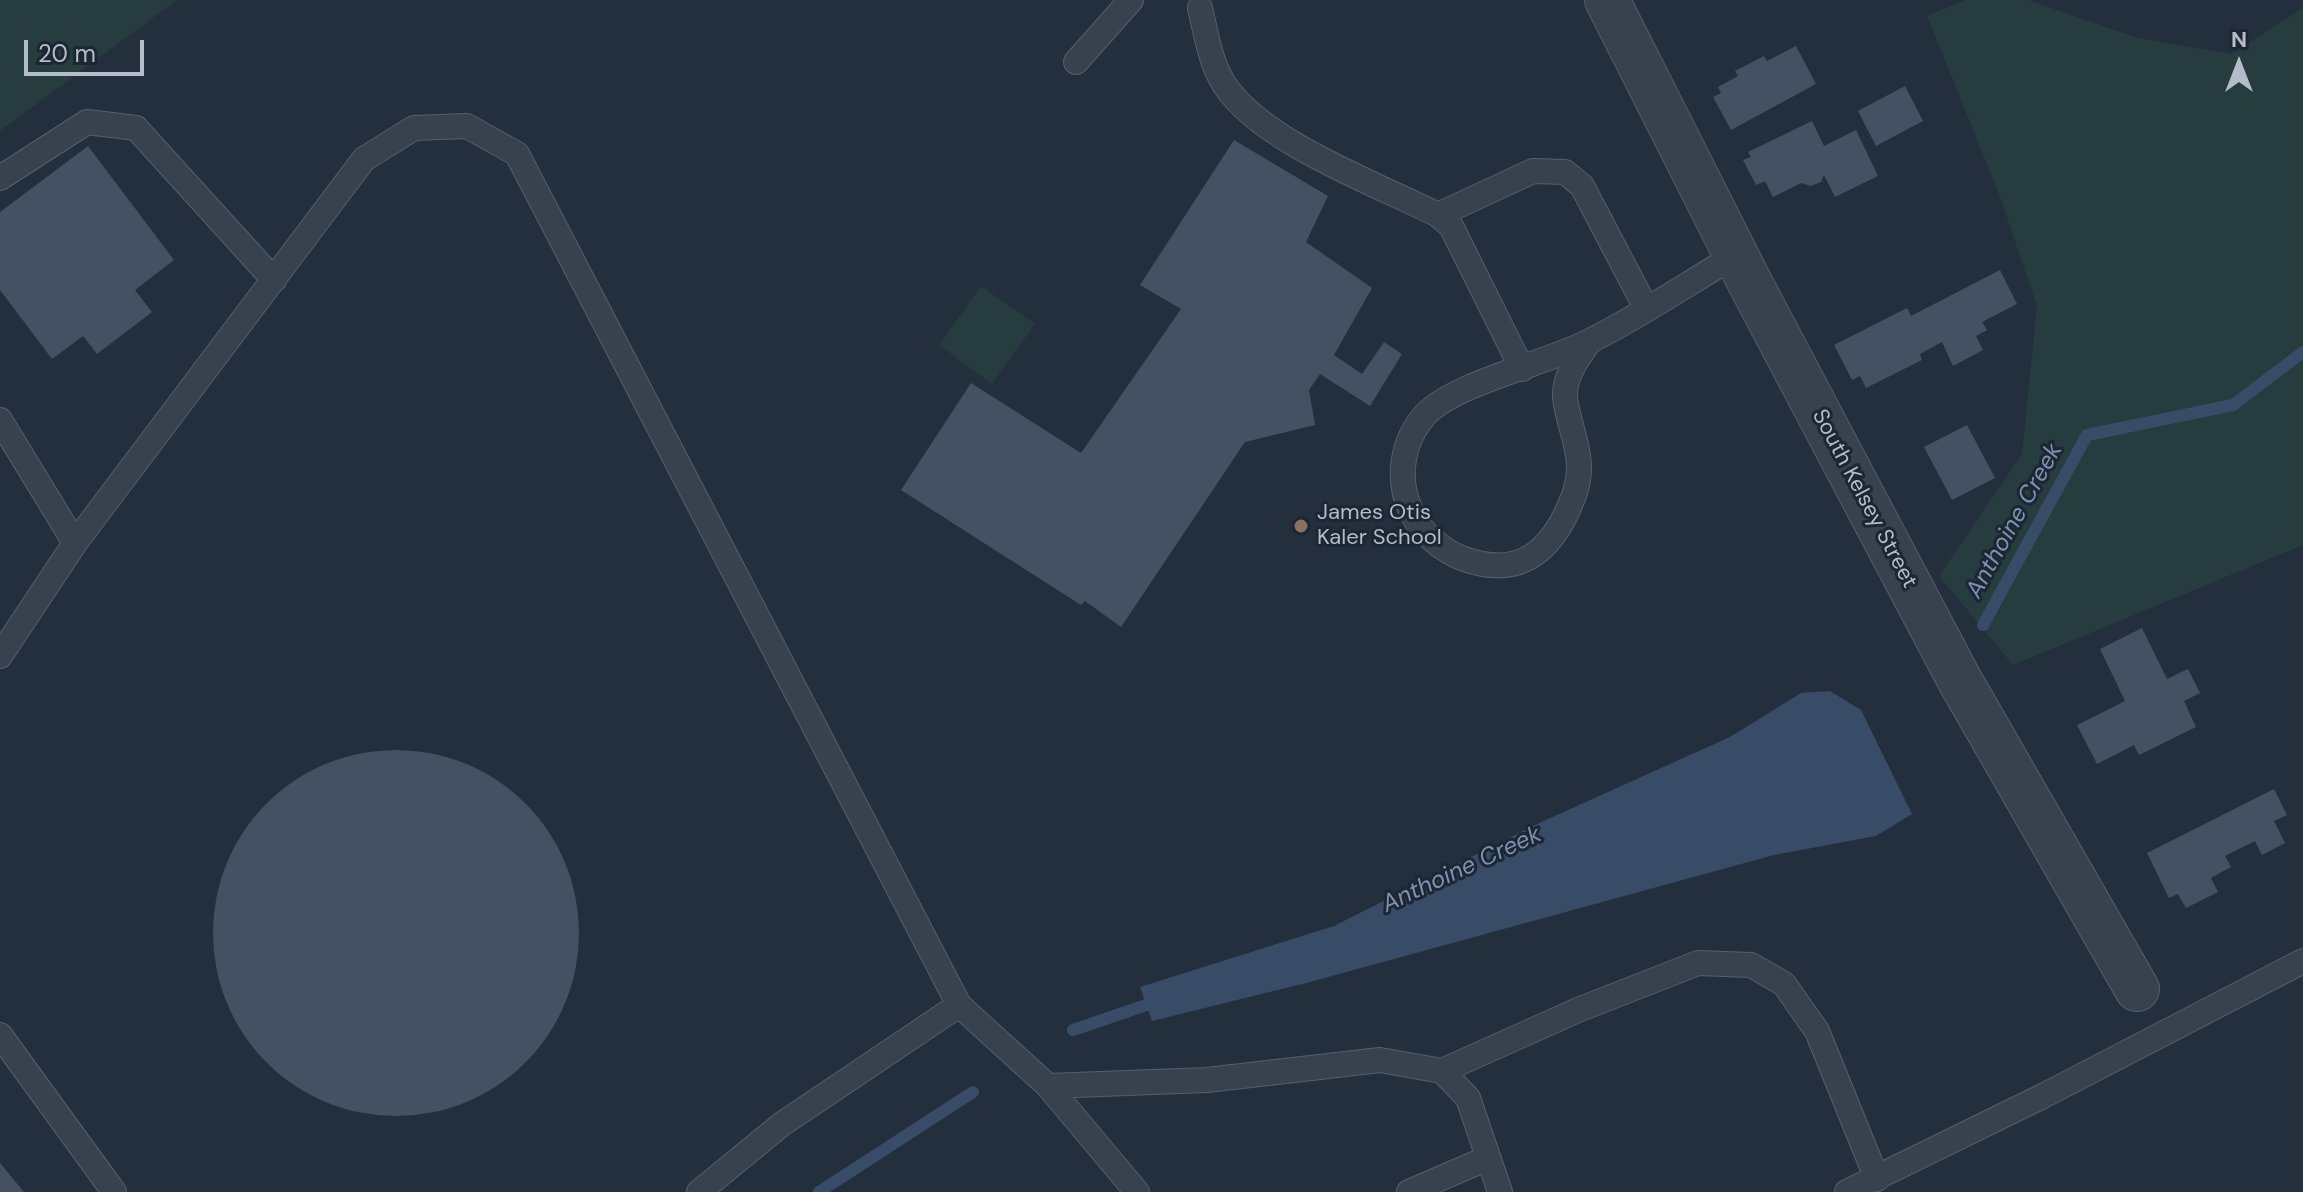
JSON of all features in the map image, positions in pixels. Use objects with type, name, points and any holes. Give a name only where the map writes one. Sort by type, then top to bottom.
[{"type":"street","name":"South Kelsey Street","points":[[1607,0],[1736,255],[1959,679],[2137,989]]},
{"type":"lane","points":[[1076,62],[1131,0]]},
{"type":"lane","points":[[1200,8],[1214,61],[1224,84],[1242,106],[1294,144],[1438,215],[1451,226],[1522,369]]},
{"type":"lane","points":[[0,178],[87,122],[136,128],[274,280]]},
{"type":"lane","points":[[0,656],[75,543],[364,159],[414,128],[467,126],[517,154],[959,1005],[1048,1086],[1137,1192]]},
{"type":"lane","points":[[1438,215],[1533,171],[1565,172],[1582,186],[1646,308]]},
{"type":"lane","points":[[1589,342],[1571,368],[1565,395],[1579,467],[1576,493],[1555,537],[1538,553],[1518,563],[1490,565],[1462,558],[1441,547],[1426,533],[1411,511],[1402,459],[1410,436],[1427,413],[1456,395],[1589,342],[1736,255]]},
{"type":"lane","points":[[0,420],[75,543]]},
{"type":"lane","points":[[1847,1192],[2303,961]]},
{"type":"lane","points":[[1048,1086],[1207,1080],[1380,1060],[1442,1071],[1578,1010],[1698,963],[1751,965],[1784,984],[1817,1031],[1877,1179]]},
{"type":"lane","points":[[699,1192],[782,1124],[959,1005]]},
{"type":"lane","points":[[0,1035],[114,1192]]},
{"type":"lane","points":[[1442,1071],[1468,1098],[1500,1192]]},
{"type":"lane","points":[[1409,1192],[1488,1158]]},
{"type":"green space","points":[[0,0],[177,0],[0,131]]},
{"type":"green space","points":[[1965,0],[2028,0],[2138,38],[2231,54],[2303,8],[2303,545],[2013,665],[1939,576],[2022,454],[2037,306],[1999,194],[1927,16]]},
{"type":"green space","points":[[981,286],[1035,324],[992,384],[939,345]]},
{"type":"water","points":[[1830,691],[1861,710],[1912,814],[1876,836],[1774,855],[1306,983],[1152,1021],[1140,987],[1334,926],[1537,824],[1730,737],[1801,693]]},
{"type":"building","points":[[1796,46],[1816,84],[1731,130],[1713,97],[1721,93],[1718,87],[1738,76],[1735,71],[1764,56],[1767,61]]},
{"type":"building","points":[[1905,86],[1923,121],[1876,146],[1858,111]]},
{"type":"building","points":[[1812,121],[1824,146],[1856,130],[1878,176],[1835,197],[1824,175],[1821,182],[1811,186],[1801,183],[1773,197],[1765,181],[1756,185],[1743,160],[1751,157],[1748,152]]},
{"type":"building","points":[[1234,140],[1328,196],[1306,242],[1372,288],[1334,355],[1362,374],[1384,342],[1402,354],[1370,406],[1320,374],[1309,390],[1315,425],[1245,442],[1121,627],[1085,601],[1081,605],[901,490],[971,383],[1081,453],[1181,309],[1140,285]]},
{"type":"building","points":[[88,146],[174,260],[135,290],[152,312],[97,354],[83,336],[52,359],[0,290],[0,212]]},
{"type":"building","points":[[2000,270],[2017,304],[1982,322],[1987,330],[1976,336],[1983,350],[1953,366],[1942,342],[1920,354],[1922,360],[1866,388],[1860,376],[1852,380],[1834,345],[1907,308],[1911,316]]},
{"type":"building","points":[[1967,425],[1995,478],[1952,500],[1924,447]]},
{"type":"building","points":[[2142,628],[2167,679],[2188,669],[2200,693],[2184,701],[2196,727],[2139,755],[2134,745],[2097,764],[2077,725],[2125,701],[2100,649]]},
{"type":"building","points":[[396,750],[432,753],[466,764],[498,781],[526,803],[548,831],[565,863],[576,897],[579,933],[576,969],[565,1003],[548,1035],[526,1063],[498,1085],[466,1102],[432,1113],[396,1116],[360,1113],[326,1102],[294,1085],[266,1063],[244,1035],[227,1003],[216,969],[213,933],[216,897],[227,863],[244,831],[266,803],[294,781],[326,764],[360,753]]},
{"type":"building","points":[[2274,789],[2287,815],[2274,821],[2285,843],[2262,855],[2255,841],[2225,856],[2231,867],[2211,878],[2218,892],[2186,908],[2178,894],[2169,898],[2147,853]]},
{"type":"building","points":[[0,1163],[24,1192],[0,1192]]},
{"type":"waterway","name":"Anthoine Creek","points":[[1983,625],[2087,435],[2233,405],[2303,352]]},
{"type":"waterway","name":"Anthoine Creek","points":[[1073,1030],[1161,1000]]},
{"type":"waterway","name":"Anthoine Creek","points":[[819,1192],[973,1092]]},
{"type":"place","name":"James Otis Kaler School","points":[[1301,526]]}]
